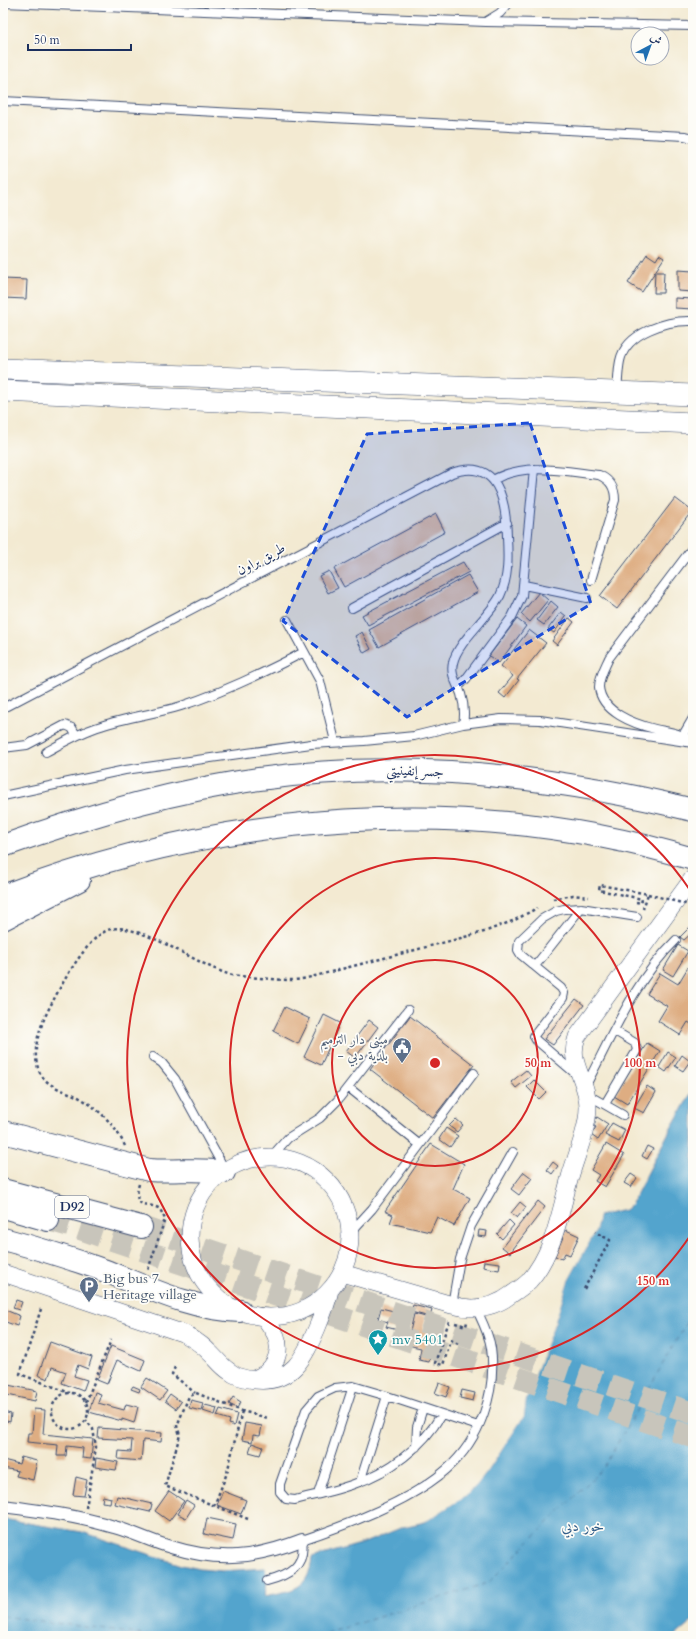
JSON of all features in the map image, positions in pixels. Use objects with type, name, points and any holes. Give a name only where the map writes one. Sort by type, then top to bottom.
[{"type":"main road","name":"جسر إنفينيتي","points":[[3,846],[82,819],[136,804],[190,791],[258,779],[299,774],[382,770],[476,774],[522,778],[614,792],[693,810]]},
{"type":"main road","points":[[3,896],[70,872],[158,848],[202,838],[289,825],[348,820],[466,820],[554,829],[641,845],[693,859]]},
{"type":"main road","points":[[3,918],[55,894],[116,859]]},
{"type":"main road","points":[[3,1132],[49,1143],[127,1165],[160,1171],[225,1171]]},
{"type":"main road","points":[[3,1140],[49,1143]]},
{"type":"main road","name":"D92","points":[[3,1190],[141,1227]]},
{"type":"main road","name":"D92","points":[[3,1208],[48,1220]]},
{"type":"main road","points":[[3,1239],[81,1263],[192,1304],[208,1308],[240,1311]]},
{"type":"street","points":[[3,369],[693,395]]},
{"type":"street","points":[[3,391],[693,423]]},
{"type":"street","points":[[601,419],[610,392]]},
{"type":"street","points":[[342,1272],[452,1305],[473,1308],[491,1305],[505,1300],[528,1282],[544,1258],[555,1228],[587,1119],[585,1087],[573,1054],[577,1037],[693,878]]},
{"type":"street","points":[[271,1157],[295,1161],[316,1172],[326,1180],[340,1199],[345,1210],[350,1233],[348,1257],[342,1272],[330,1290],[316,1302],[300,1311],[276,1317],[264,1317],[240,1311],[219,1298],[207,1285],[197,1270],[191,1246],[192,1222],[197,1204],[206,1189],[225,1171],[247,1160],[271,1157]]},
{"type":"street","points":[[3,1273],[184,1334],[201,1344],[228,1371],[254,1380],[267,1380],[279,1377],[300,1363],[309,1347],[324,1311],[330,1290]]},
{"type":"street","points":[[254,1380],[266,1373],[271,1368],[277,1355],[278,1348],[276,1334],[264,1317]]},
{"type":"street","points":[[3,1506],[46,1511],[84,1518],[143,1536],[170,1547],[203,1554],[223,1556],[251,1555],[277,1550],[302,1540]]},
{"type":"lane","points":[[3,3],[486,22],[693,26]]},
{"type":"lane","points":[[486,22],[500,13],[510,3]]},
{"type":"lane","points":[[3,101],[685,136],[693,138]]},
{"type":"lane","points":[[610,392],[620,360],[627,348],[639,335],[670,322],[693,321]]},
{"type":"lane","points":[[458,687],[466,679],[518,607],[522,596],[534,469]]},
{"type":"lane","points":[[463,724],[463,704],[452,672],[454,656],[494,607],[505,584],[508,571],[507,523],[502,495],[492,480],[510,472],[534,469],[599,475],[612,484],[615,500],[591,580]]},
{"type":"lane","name":"طريق براون","points":[[3,708],[452,473],[469,470],[478,471],[492,480]]},
{"type":"lane","points":[[352,608],[507,523]]},
{"type":"lane","points":[[693,547],[609,658],[602,672],[599,686],[602,699],[612,710],[630,721],[683,735],[693,742]]},
{"type":"lane","points":[[524,585],[587,598]]},
{"type":"lane","points":[[287,620],[324,689],[335,741]]},
{"type":"lane","points":[[46,752],[76,735],[117,721],[150,715],[181,706],[231,688],[265,673],[304,652]]},
{"type":"lane","points":[[683,735],[693,718]]},
{"type":"lane","points":[[3,796],[125,770],[335,741],[364,741],[414,736],[463,724],[501,719],[540,720],[693,742]]},
{"type":"lane","points":[[3,748],[27,745],[65,725],[72,728],[76,735]]},
{"type":"lane","points":[[535,966],[581,908]]},
{"type":"lane","points":[[623,1114],[605,1104],[585,1087],[536,1040],[534,1036],[563,998],[564,993],[561,988],[520,955],[518,946],[521,938],[542,919],[556,911],[581,908],[637,917]]},
{"type":"lane","points":[[585,1087],[643,979],[664,952],[676,940]]},
{"type":"lane","points":[[271,1157],[288,1138],[320,1118],[330,1109],[408,1010]]},
{"type":"lane","points":[[605,1104],[637,1050],[635,1043],[615,1031]]},
{"type":"lane","points":[[153,1057],[162,1064],[175,1079],[225,1171]]},
{"type":"lane","points":[[350,1233],[372,1209],[474,1073]]},
{"type":"lane","points":[[348,1087],[420,1145]]},
{"type":"lane","points":[[452,1305],[460,1259],[475,1216],[512,1152]]},
{"type":"lane","points":[[267,1581],[284,1576],[297,1566],[304,1549],[302,1540],[368,1515],[400,1500],[425,1485],[447,1469],[461,1453],[478,1426],[486,1407],[491,1388],[493,1367],[485,1327],[473,1308]]},
{"type":"lane","points":[[441,1414],[430,1432],[416,1447],[390,1467],[360,1482],[318,1494],[290,1500],[282,1496],[279,1488],[280,1484],[302,1418],[312,1402],[318,1396],[330,1389],[353,1386],[387,1396],[478,1426]]},
{"type":"lane","points":[[318,1494],[353,1386]]},
{"type":"lane","points":[[360,1482],[387,1396]]},
{"type":"lane","points":[[416,1447],[417,1427],[423,1408]]},
{"type":"path","points":[[636,902],[641,903],[642,899],[599,890],[600,885],[648,894],[693,906]]},
{"type":"path","points":[[636,908],[643,909],[648,894]]},
{"type":"path","points":[[549,901],[561,896],[573,895],[592,898]]},
{"type":"path","points":[[127,1165],[126,1147],[120,1134],[102,1114],[86,1102],[47,1083],[37,1065],[37,1037],[50,1005],[65,977],[87,947],[98,936],[110,929],[130,929],[229,975],[293,980],[315,976],[484,932],[515,920],[543,905]]},
{"type":"path","points":[[584,1289],[610,1240],[595,1232]]},
{"type":"path","points":[[460,1345],[451,1340],[443,1365],[435,1363],[448,1320],[466,1326],[473,1308]]},
{"type":"path","points":[[41,1309],[20,1374],[82,1397],[86,1402],[88,1414],[86,1420],[77,1428],[71,1429],[59,1425],[55,1420],[53,1408],[59,1397],[70,1393]]},
{"type":"path","points":[[86,1402],[111,1340]]},
{"type":"path","points":[[175,1367],[172,1374],[196,1393],[242,1411],[268,1418]]},
{"type":"path","points":[[196,1393],[188,1396],[176,1426],[180,1435],[165,1486],[248,1519]]},
{"type":"path","points":[[214,1506],[227,1473],[242,1411]]},
{"type":"path","points":[[84,1518],[96,1447],[93,1429],[86,1420]]},
{"type":"highlighted area","points":[[530,423],[591,604],[407,717],[283,621],[367,434]]},
{"type":"water","name":"خور دبي","points":[[693,1090],[693,1621],[675,1636],[3,1636],[3,1519],[82,1532],[182,1565],[200,1569],[223,1571],[265,1568],[267,1581],[265,1596],[291,1590],[303,1583],[310,1569],[312,1558],[364,1543],[403,1527],[425,1522],[465,1496],[476,1486],[488,1471],[524,1416],[526,1400],[558,1313],[568,1281],[595,1232],[599,1216],[625,1210],[632,1203],[670,1130]]},
{"type":"pier","points":[[597,1215],[599,1216],[595,1232],[568,1281],[558,1313],[526,1400],[524,1416],[488,1471],[476,1486],[465,1496],[425,1522],[474,1484],[487,1469],[522,1415],[525,1399],[566,1280],[593,1231]]},
{"type":"building","points":[[647,254],[656,260],[659,255],[664,258],[642,292],[628,283]]},
{"type":"building","points":[[678,270],[693,271],[693,292],[678,291]]},
{"type":"building","points":[[655,272],[664,272],[663,293],[654,293]]},
{"type":"building","points":[[3,279],[27,280],[26,299],[3,298]]},
{"type":"building","points":[[675,298],[693,299],[693,309],[675,308]]},
{"type":"building","points":[[675,498],[692,511],[617,609],[600,596]]},
{"type":"building","points":[[436,514],[445,532],[344,587],[334,569]]},
{"type":"building","points":[[463,562],[469,572],[368,625],[362,615]]},
{"type":"building","points":[[329,571],[338,588],[328,593],[319,576]]},
{"type":"building","points":[[468,575],[478,592],[379,647],[369,630]]},
{"type":"building","points":[[539,592],[548,600],[530,622],[521,614]]},
{"type":"building","points":[[551,601],[558,607],[544,625],[537,620]]},
{"type":"building","points":[[561,612],[566,616],[554,633],[548,629]]},
{"type":"building","points":[[569,618],[574,622],[557,645],[552,641]]},
{"type":"building","points":[[517,619],[526,626],[499,663],[489,656]]},
{"type":"building","points":[[529,630],[546,643],[517,679],[519,680],[505,698],[499,693],[513,676],[501,666]]},
{"type":"building","points":[[362,632],[371,649],[364,653],[355,636]]},
{"type":"building","points":[[693,924],[693,932],[684,940],[680,937]]},
{"type":"building","points":[[678,945],[688,951],[673,976],[663,970]]},
{"type":"building","points":[[690,964],[693,966],[693,1025],[688,1022],[680,1035],[658,1021],[667,1006],[647,994],[660,973],[678,984]]},
{"type":"building","points":[[576,999],[584,1005],[553,1045],[544,1039]]},
{"type":"building","points":[[285,1007],[310,1019],[298,1044],[273,1031]]},
{"type":"building","points":[[324,1015],[340,1023],[321,1065],[304,1057]]},
{"type":"building","points":[[410,1016],[474,1065],[433,1118],[370,1069]]},
{"type":"building","points":[[369,1020],[378,1027],[355,1058],[346,1051]]},
{"type":"building","points":[[647,1043],[660,1051],[627,1104],[614,1096]]},
{"type":"building","points":[[668,1052],[676,1057],[666,1072],[659,1067]]},
{"type":"building","points":[[682,1055],[690,1061],[683,1071],[675,1066]]},
{"type":"building","points":[[526,1070],[531,1076],[516,1088],[511,1082]]},
{"type":"building","points":[[534,1080],[546,1092],[539,1099],[527,1087]]},
{"type":"building","points":[[647,1086],[656,1092],[644,1113],[634,1108]]},
{"type":"building","points":[[597,1117],[608,1124],[598,1140],[591,1135],[596,1127],[592,1125]]},
{"type":"building","points":[[456,1119],[463,1125],[457,1132],[449,1126]]},
{"type":"building","points":[[612,1123],[625,1130],[619,1142],[605,1135]]},
{"type":"building","points":[[446,1128],[458,1136],[450,1147],[439,1139]]},
{"type":"building","points":[[431,1144],[464,1164],[453,1189],[470,1198],[454,1226],[437,1217],[430,1232],[390,1223],[393,1215],[385,1211]]},
{"type":"building","points":[[606,1144],[624,1155],[605,1187],[595,1181],[599,1175],[591,1170]]},
{"type":"building","points":[[647,1146],[653,1149],[647,1159],[642,1156]]},
{"type":"building","points":[[553,1162],[558,1166],[552,1174],[547,1170]]},
{"type":"building","points":[[524,1172],[532,1178],[519,1195],[511,1189]]},
{"type":"building","points":[[631,1174],[637,1178],[631,1187],[624,1183]]},
{"type":"building","points":[[538,1201],[545,1207],[510,1253],[502,1247]]},
{"type":"building","points":[[520,1202],[526,1207],[517,1218],[511,1213]]},
{"type":"building","points":[[509,1220],[514,1225],[502,1239],[497,1234]]},
{"type":"building","points":[[479,1230],[487,1231],[486,1237],[478,1236]]},
{"type":"building","points":[[566,1230],[579,1236],[570,1255],[565,1253],[562,1259],[555,1256]]},
{"type":"building","points":[[484,1261],[500,1263],[499,1270],[483,1267]]},
{"type":"building","points":[[16,1300],[22,1302],[19,1310],[13,1308]]},
{"type":"building","points":[[413,1305],[432,1310],[430,1317],[411,1312]]},
{"type":"building","points":[[381,1308],[402,1313],[398,1330],[386,1327],[388,1322],[378,1319]]},
{"type":"building","points":[[3,1309],[20,1316],[17,1326],[3,1321]]},
{"type":"building","points":[[414,1314],[426,1317],[423,1330],[435,1332],[429,1362],[419,1360],[421,1348],[407,1345]]},
{"type":"building","points":[[50,1342],[92,1357],[88,1369],[78,1365],[74,1376],[87,1380],[83,1391],[62,1383],[66,1372],[52,1367],[48,1379],[38,1375]]},
{"type":"building","points":[[111,1346],[145,1360],[141,1371],[117,1360],[107,1384],[97,1380]]},
{"type":"building","points":[[147,1378],[167,1391],[160,1400],[141,1387]]},
{"type":"building","points":[[439,1383],[450,1387],[446,1397],[435,1393]]},
{"type":"building","points":[[3,1384],[37,1391],[35,1401],[3,1394]]},
{"type":"building","points":[[133,1386],[140,1389],[139,1392],[131,1389]]},
{"type":"building","points":[[462,1390],[475,1393],[473,1401],[460,1398]]},
{"type":"building","points":[[95,1392],[101,1394],[98,1403],[124,1410],[126,1404],[138,1407],[134,1423],[89,1412]]},
{"type":"building","points":[[170,1394],[181,1402],[176,1409],[165,1401]]},
{"type":"building","points":[[233,1397],[241,1402],[237,1408],[229,1404]]},
{"type":"building","points":[[191,1400],[203,1403],[201,1411],[189,1408]]},
{"type":"building","points":[[205,1405],[217,1408],[215,1415],[203,1411]]},
{"type":"building","points":[[34,1409],[45,1410],[43,1434],[93,1439],[91,1459],[82,1458],[83,1448],[67,1446],[66,1456],[57,1456],[58,1445],[27,1442],[28,1433],[32,1433]]},
{"type":"building","points":[[220,1409],[237,1414],[234,1426],[229,1424],[230,1420],[217,1416]]},
{"type":"building","points":[[3,1412],[11,1414],[10,1422],[3,1420]]},
{"type":"building","points":[[245,1423],[262,1426],[260,1436],[253,1435],[252,1442],[242,1440]]},
{"type":"building","points":[[99,1428],[162,1433],[161,1442],[143,1440],[141,1461],[118,1459],[119,1451],[131,1452],[132,1440],[98,1438]]},
{"type":"building","points":[[252,1443],[263,1447],[260,1455],[249,1452]]},
{"type":"building","points":[[21,1457],[37,1461],[33,1480],[16,1476],[18,1471],[3,1468],[3,1460],[19,1464]]},
{"type":"building","points":[[96,1458],[118,1462],[116,1470],[95,1467]]},
{"type":"building","points":[[76,1477],[87,1480],[84,1496],[73,1495]]},
{"type":"building","points":[[169,1491],[184,1501],[169,1521],[155,1511]]},
{"type":"building","points":[[223,1491],[246,1500],[241,1514],[217,1505]]},
{"type":"building","points":[[103,1496],[111,1498],[110,1503],[102,1502]]},
{"type":"building","points":[[117,1496],[152,1504],[150,1512],[115,1504]]},
{"type":"building","points":[[186,1500],[194,1505],[186,1518],[178,1514]]},
{"type":"building","points":[[207,1518],[236,1524],[233,1540],[204,1534]]},
{"type":"ferry route","points":[[318,1636],[488,1583],[604,1467],[693,1311]]},
{"type":"ferry route","points":[[3,1616],[152,1636]]},
{"type":"tunnel","points":[[48,1220],[77,1228],[693,1437]]},
{"type":"tunnel","points":[[141,1227],[693,1413]]},
{"type":"place","name":"مبنى دار الترميم - بلدية دبي","points":[[402,1064]]},
{"type":"place","name":"Big bus 7 Heritage village","points":[[89,1303]]},
{"type":"place","name":"mv 5401","points":[[378,1356]]}]
